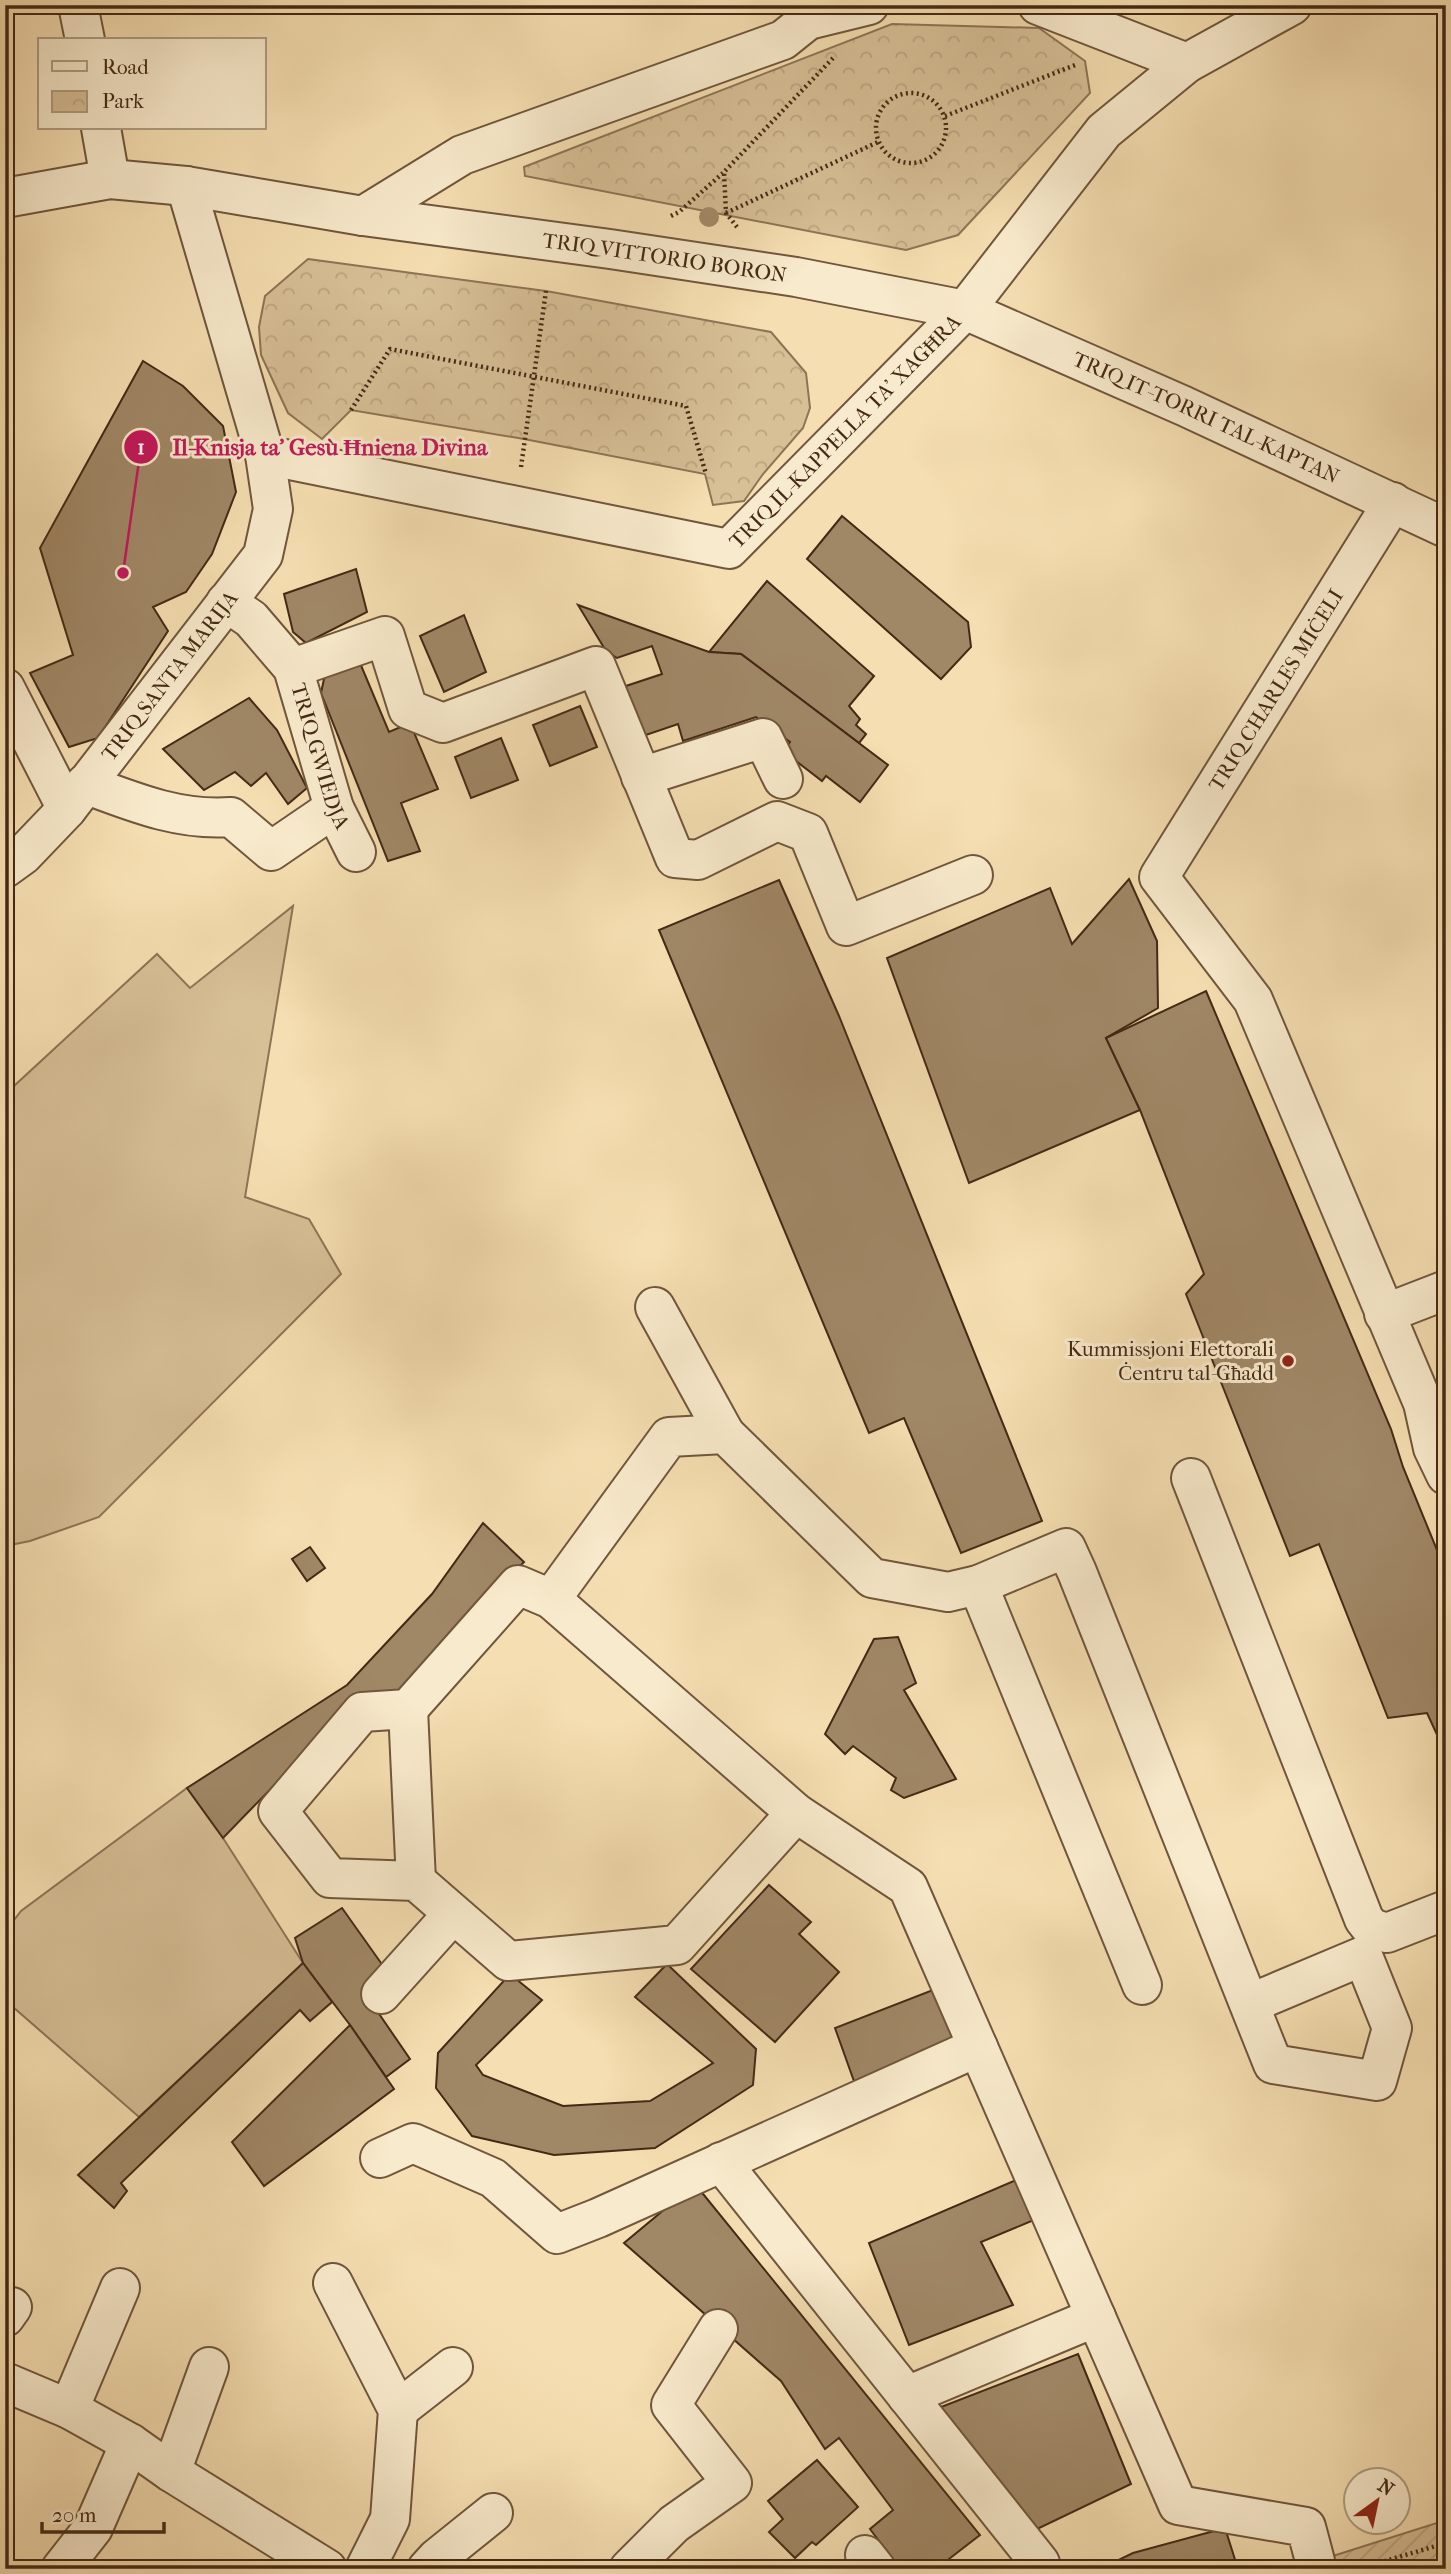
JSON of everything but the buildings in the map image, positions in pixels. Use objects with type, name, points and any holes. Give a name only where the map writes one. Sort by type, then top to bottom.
[{"type":"street","points":[[78,5],[85,38]]},
{"type":"street","points":[[363,216],[462,155],[783,40],[808,20],[869,5]]},
{"type":"street","points":[[1038,5],[1187,63]]},
{"type":"street","name":"TRIQ IL-KAPPELLA TA' XAGĦRA","points":[[265,455],[729,549],[965,310],[1104,131],[1187,63],[1292,5]]},
{"type":"street","points":[[101,130],[110,178]]},
{"type":"street","name":"TRIQ VITTORIO BORON","points":[[5,198],[110,178],[186,186],[363,216],[769,273],[965,310]]},
{"type":"street","points":[[186,186],[265,455]]},
{"type":"street","name":"TRIQ IT-TORRI TAL-KAPTAN","points":[[965,310],[1184,406],[1446,528]]},
{"type":"street","name":"TRIQ SANTA MARIJA","points":[[5,868],[23,855],[76,797],[263,555],[273,509],[265,455]]},
{"type":"street","name":"TRIQ CHARLES MIĊELI","points":[[1384,1314],[1253,1000],[1159,877],[1392,502]]},
{"type":"street","name":"TRIQ GWIEDJA","points":[[226,602],[251,619],[293,668],[334,808],[356,852]]},
{"type":"street","points":[[293,668],[385,636],[408,709],[443,723],[596,666],[675,858],[698,860],[778,821],[808,833],[846,926],[973,875]]},
{"type":"street","points":[[5,688],[76,797],[162,812],[231,817],[271,851],[334,808]]},
{"type":"street","points":[[641,776],[763,738],[783,779]]},
{"type":"street","points":[[1446,1290],[1384,1314],[1423,1403],[1433,1448],[1446,1475]]},
{"type":"street","points":[[655,1307],[725,1434],[872,1578],[948,1592],[978,1585],[1066,1548],[1249,2004]]},
{"type":"street","points":[[551,1599],[669,1437],[725,1434]]},
{"type":"street","points":[[1191,1478],[1364,1919],[1371,1928],[1387,1933],[1446,1910]]},
{"type":"street","points":[[978,1585],[1142,1985]]},
{"type":"street","points":[[796,1813],[677,1945],[508,1961],[416,1881],[330,1878],[278,1811],[362,1712],[408,1709],[518,1586],[551,1599],[796,1813],[908,1887],[1178,2505],[1306,2527],[1315,2561]]},
{"type":"street","points":[[408,1709],[416,1881]]},
{"type":"street","points":[[381,1994],[453,1914]]},
{"type":"street","points":[[380,2158],[413,2143],[493,2178],[557,2234],[978,2047]]},
{"type":"street","points":[[721,2162],[1040,2563],[1030,2569]]},
{"type":"street","points":[[333,2283],[398,2410],[390,2519],[365,2569]]},
{"type":"street","points":[[69,2409],[120,2288]]},
{"type":"street","points":[[907,2396],[1096,2317]]},
{"type":"street","points":[[629,2569],[674,2524],[732,2483],[671,2405],[718,2329]]},
{"type":"street","points":[[171,2472],[209,2367]]},
{"type":"street","points":[[398,2410],[453,2367]]},
{"type":"street","points":[[5,2382],[69,2409],[130,2443],[171,2472],[327,2569]]},
{"type":"street","points":[[61,2569],[93,2528],[130,2443]]},
{"type":"street","points":[[428,2569],[437,2558],[493,2513]]},
{"type":"path","points":[[743,235],[726,213],[724,172],[836,54]]},
{"type":"path","points":[[945,116],[1085,61]]},
{"type":"path","points":[[905,93],[918,93],[929,97],[945,116],[947,129],[944,141],[929,159],[907,163],[885,152],[878,142],[876,131],[882,107],[890,99],[905,93]]},
{"type":"path","points":[[726,213],[878,142]]},
{"type":"path","points":[[517,506],[546,291]]},
{"type":"path","points":[[351,410],[390,349],[686,406],[706,474]]},
{"type":"path","points":[[1358,2569],[1446,2543]]},
{"type":"path","points":[[1438,2546],[1446,2564]]},
{"type":"green space","points":[[892,24],[1039,28],[1085,61],[1090,93],[958,235],[906,250],[525,176],[524,167]]},
{"type":"green space","points":[[308,259],[546,291],[771,332],[806,373],[810,408],[803,428],[763,474],[744,501],[713,505],[705,474],[524,439],[351,410],[322,439],[288,413],[261,355],[259,327],[265,296]]},
{"type":"green space","points":[[293,906],[245,1197],[309,1219],[341,1274],[99,1517],[30,1541],[5,1546],[5,1075],[15,1085],[157,954],[190,988]]},
{"type":"green space","points":[[187,1788],[223,1838],[303,1963],[139,2117],[5,2000],[5,1932],[21,1911]]},
{"type":"green space","points":[[1446,2520],[1446,2569],[1292,2569],[1396,2536],[1412,2536],[1412,2531]]},
{"type":"place","name":"Il-Knisja ta' Gesù Ħniena Divina","points":[[123,573]]},
{"type":"place","name":"Kummissjoni Elettorali Ċentru tal-Għadd","points":[[1288,1361]]}]
